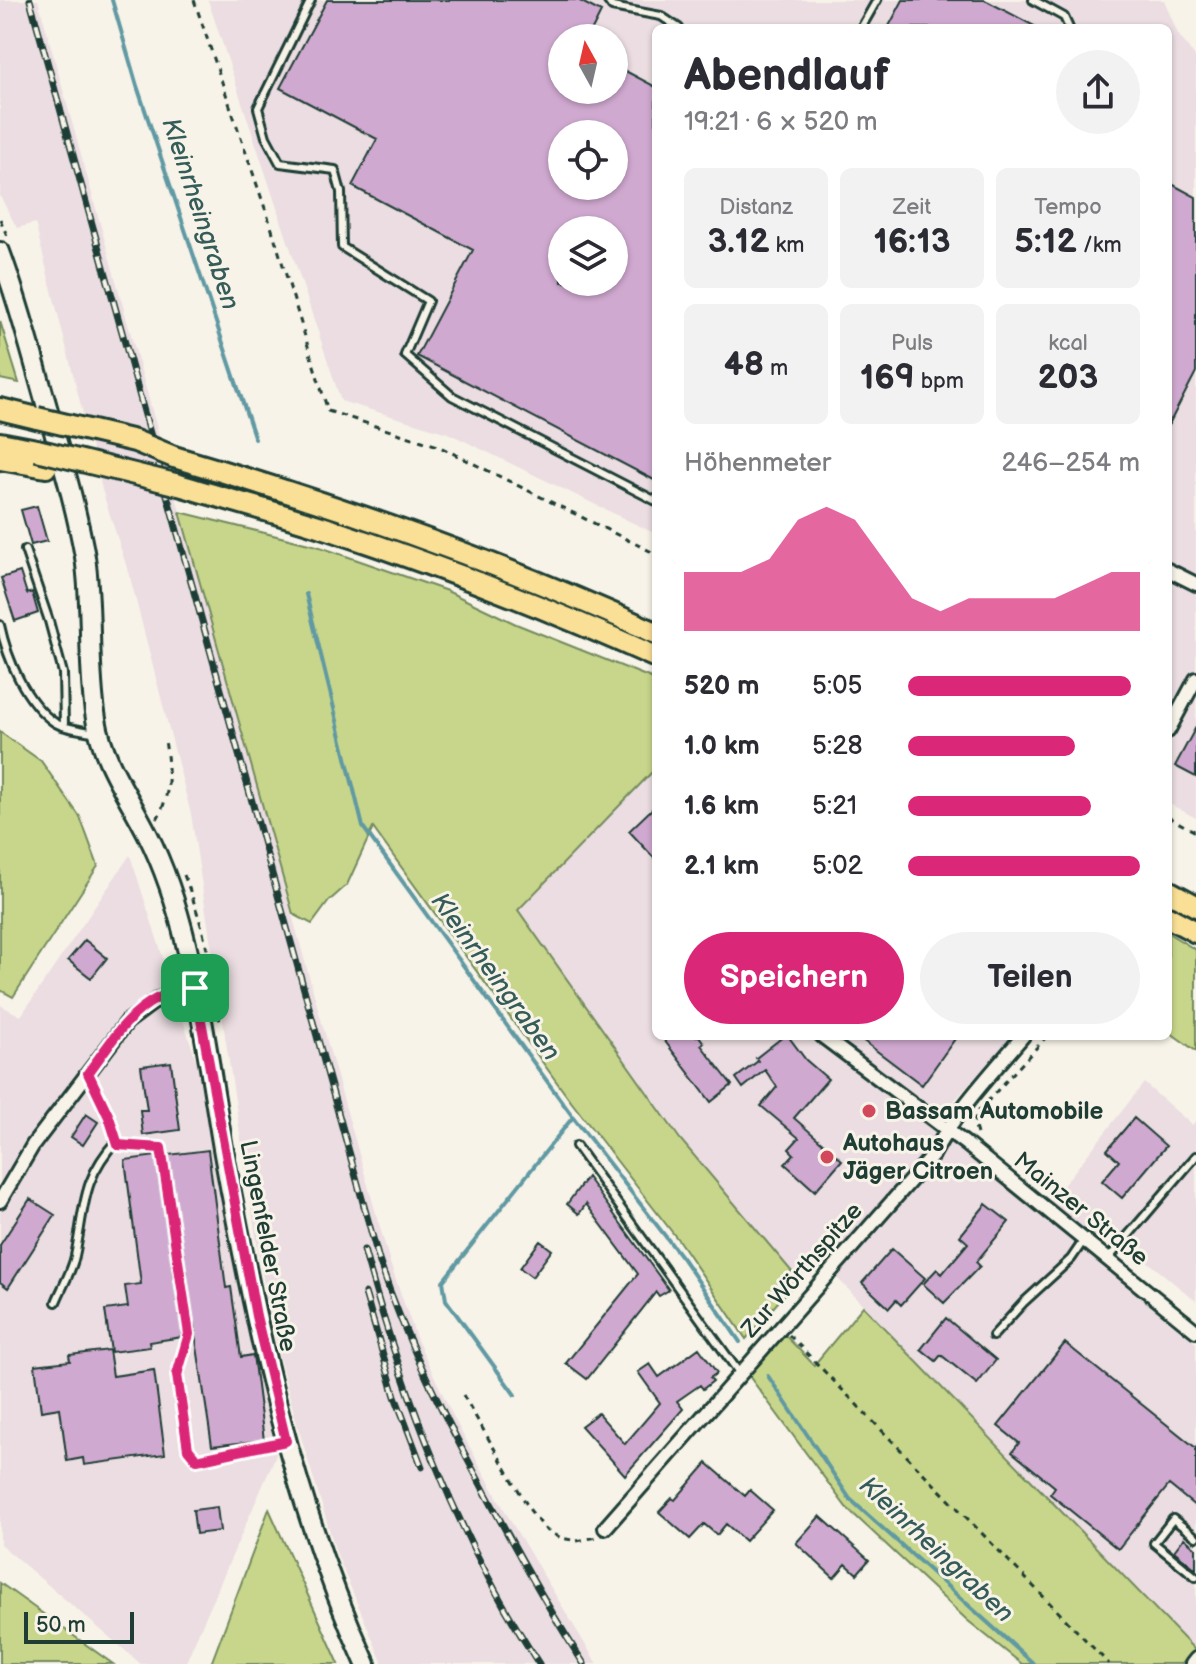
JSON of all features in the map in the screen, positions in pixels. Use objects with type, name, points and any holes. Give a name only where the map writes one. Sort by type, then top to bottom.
[{"type":"highway","points":[[0,409],[37,424],[134,451],[174,457],[276,487],[459,551],[652,631]]},
{"type":"highway","points":[[0,421],[37,424]]},
{"type":"highway","points":[[0,443],[41,458]]},
{"type":"highway","points":[[0,459],[41,458],[128,472],[330,530],[520,599],[652,655]]},
{"type":"highway","points":[[1172,893],[1196,906]]},
{"type":"highway","points":[[1172,919],[1196,932]]},
{"type":"main road","name":"Lingenfelder Straße","points":[[0,252],[16,297],[76,510],[85,562],[93,690],[100,734],[115,776],[146,831],[174,900],[195,988],[256,1316],[286,1441],[305,1509],[366,1664]]},
{"type":"street","points":[[1172,572],[1196,584]]},
{"type":"street","points":[[1172,724],[1196,679]]},
{"type":"street","points":[[0,1201],[33,1145],[127,1022],[158,999],[195,988]]},
{"type":"street","name":"Mainzer Straße","points":[[827,1040],[946,1129],[1196,1331]]},
{"type":"street","name":"Zur Wörthspitze","points":[[605,1528],[933,1155],[946,1129],[1020,1040]]},
{"type":"street","points":[[1192,1664],[1196,1659]]},
{"type":"lane","points":[[311,0],[258,108],[266,137],[280,163],[335,170],[341,192],[342,247],[428,301],[405,355],[452,396],[652,499]]},
{"type":"lane","points":[[607,0],[612,7],[661,16],[673,24]]},
{"type":"lane","points":[[863,24],[877,0]]},
{"type":"lane","points":[[1033,0],[1064,17],[1067,24]]},
{"type":"lane","points":[[25,550],[63,673],[64,726]]},
{"type":"lane","points":[[0,625],[3,641],[24,689],[55,724],[100,734]]},
{"type":"lane","points":[[88,1073],[109,1117],[118,1145],[161,1148],[189,1334],[177,1375],[188,1449],[197,1460],[286,1441]]},
{"type":"lane","points":[[56,1302],[74,1259],[87,1188],[97,1165],[117,1140]]},
{"type":"lane","points":[[576,1146],[740,1374]]},
{"type":"lane","points":[[1108,1259],[1196,1156]]},
{"type":"lane","points":[[993,1336],[1024,1302],[1071,1259],[1084,1240]]},
{"type":"lane","points":[[1196,1537],[1173,1519],[1154,1543],[1196,1577]]},
{"type":"path","points":[[194,0],[270,223],[328,411],[438,446],[652,552]]},
{"type":"path","points":[[146,831],[157,819],[167,797],[169,779],[165,740]]},
{"type":"path","points":[[1172,819],[1196,832]]},
{"type":"path","points":[[977,1135],[974,1124],[976,1114],[1043,1040]]},
{"type":"path","points":[[781,1326],[1109,1664]]},
{"type":"path","points":[[463,1395],[530,1510],[546,1530],[561,1538],[577,1541],[597,1538],[605,1528]]},
{"type":"shaded area","points":[[0,0],[38,0],[337,1077],[391,1266],[417,1340],[457,1424],[510,1520],[597,1664],[383,1664],[337,1555],[279,1357],[260,1263],[191,814],[130,577],[103,493],[35,223],[17,228],[0,196]]},
{"type":"shaded area","points":[[208,0],[1164,0],[1178,34],[1196,58],[1196,818],[1172,805],[1172,24],[652,24],[652,532],[448,433],[341,401]]},
{"type":"shaded area","points":[[652,772],[652,1040],[1008,1040],[931,1127],[1040,1215],[1144,1083],[1192,1125],[1196,1121],[1196,1301],[1108,1229],[1092,1257],[1196,1343],[1196,1651],[820,1260],[798,1279],[680,1139],[518,910]]},
{"type":"shaded area","points":[[130,855],[202,1079],[276,1455],[185,1664],[141,1664],[0,1544],[0,1005],[21,1016]]},
{"type":"green space","points":[[0,321],[19,383],[0,379]]},
{"type":"green space","points":[[180,512],[317,546],[447,591],[516,624],[652,678],[652,772],[518,910],[680,1139],[798,1279],[746,1339],[679,1241],[569,1099],[373,828],[347,885],[329,901],[312,924],[293,914]]},
{"type":"green space","points":[[0,732],[41,761],[80,817],[98,866],[13,997],[0,990]]},
{"type":"green space","points":[[1172,935],[1196,950],[1196,1051],[1172,1034]]},
{"type":"green space","points":[[863,1306],[1195,1650],[1182,1664],[1022,1664],[967,1620],[846,1507],[749,1376],[784,1334],[814,1365]]},
{"type":"green space","points":[[269,1509],[339,1664],[211,1664]]},
{"type":"green space","points":[[0,1583],[113,1664],[0,1664]]},
{"type":"building","points":[[327,0],[578,0],[601,12],[595,24],[548,24],[548,104],[628,104],[628,72],[652,85],[652,479],[417,356],[473,250],[352,186],[377,139],[280,88]]},
{"type":"building","points":[[903,0],[985,0],[1030,24],[890,24]]},
{"type":"building","points":[[1172,184],[1196,197],[1196,372],[1172,418]]},
{"type":"building","points":[[37,506],[47,541],[31,545],[21,510]]},
{"type":"building","points":[[20,572],[27,594],[32,592],[38,613],[15,621],[1,578]]},
{"type":"building","points":[[1196,727],[1196,777],[1175,766]]},
{"type":"building","points":[[652,809],[652,856],[629,831]]},
{"type":"building","points":[[85,940],[107,958],[91,978],[68,960]]},
{"type":"building","points":[[664,1040],[702,1040],[704,1043],[701,1045],[732,1085],[711,1102]]},
{"type":"building","points":[[779,1040],[791,1040],[806,1060],[828,1079],[794,1118],[842,1160],[815,1191],[785,1164],[794,1154],[789,1149],[799,1138],[761,1106],[777,1087],[765,1070],[743,1088],[736,1078],[758,1061],[756,1058]]},
{"type":"building","points":[[862,1040],[954,1040],[922,1085]]},
{"type":"building","points":[[171,1062],[180,1130],[143,1135],[140,1110],[147,1110],[141,1066]]},
{"type":"building","points":[[86,1114],[98,1122],[83,1145],[71,1137]]},
{"type":"building","points":[[1134,1118],[1166,1146],[1122,1198],[1102,1181],[1119,1161],[1107,1150]]},
{"type":"building","points":[[208,1150],[226,1288],[231,1287],[241,1357],[253,1355],[264,1440],[212,1446],[168,1155]]},
{"type":"building","points":[[156,1156],[183,1334],[182,1337],[149,1342],[150,1347],[111,1352],[105,1310],[128,1307],[125,1286],[141,1284],[125,1160]]},
{"type":"building","points":[[587,1177],[669,1290],[659,1296],[656,1292],[587,1379],[566,1363],[638,1274],[586,1204],[579,1214],[567,1204]]},
{"type":"building","points":[[30,1199],[55,1215],[8,1288],[0,1282],[0,1245]]},
{"type":"building","points":[[986,1204],[1009,1222],[976,1262],[980,1266],[944,1303],[923,1284],[937,1269],[942,1274],[968,1243],[960,1236]]},
{"type":"building","points":[[540,1241],[552,1250],[532,1277],[520,1268]]},
{"type":"building","points":[[892,1249],[925,1278],[901,1305],[896,1300],[889,1308],[862,1283]]},
{"type":"building","points":[[946,1318],[996,1360],[977,1384],[941,1355],[936,1361],[921,1349]]},
{"type":"building","points":[[1065,1343],[1196,1448],[1196,1507],[1169,1485],[1118,1549],[1050,1494],[1055,1487],[1012,1452],[1019,1443],[998,1426]]},
{"type":"building","points":[[699,1348],[717,1373],[710,1378],[713,1381],[703,1389],[700,1385],[677,1401],[683,1409],[625,1475],[581,1426],[598,1413],[625,1444],[660,1403],[638,1372],[650,1364],[659,1377]]},
{"type":"building","points":[[109,1350],[113,1376],[154,1370],[165,1454],[84,1465],[83,1458],[67,1461],[60,1408],[41,1411],[35,1365],[70,1361],[69,1355]]},
{"type":"building","points":[[707,1463],[745,1496],[750,1490],[773,1510],[745,1541],[726,1524],[717,1535],[704,1524],[690,1539],[659,1512],[672,1498],[675,1500]]},
{"type":"building","points":[[217,1507],[220,1531],[196,1534],[193,1510]]},
{"type":"building","points":[[820,1516],[869,1560],[857,1574],[846,1564],[834,1578],[796,1543]]},
{"type":"building","points":[[1184,1538],[1196,1548],[1196,1569],[1174,1551]]},
{"type":"waterway","name":"Kleinrheingraben","points":[[112,0],[137,86],[255,439]]},
{"type":"waterway","name":"Kleinrheingraben","points":[[306,594],[363,827],[573,1117],[683,1259],[740,1342]]},
{"type":"waterway","points":[[515,1395],[446,1300],[443,1281],[573,1117]]},
{"type":"waterway","name":"Kleinrheingraben","points":[[768,1376],[850,1499],[1034,1664]]},
{"type":"railway","points":[[30,0],[379,1260],[414,1350],[456,1437],[533,1580],[584,1664]]},
{"type":"railway","points":[[364,1250],[397,1358],[435,1464],[482,1566],[539,1664]]},
{"type":"railway","points":[[365,1293],[395,1396],[422,1467]]},
{"type":"place","name":"Bassam Automobile","points":[[869,1111]]},
{"type":"place","name":"Autohaus Jäger Citroen","points":[[827,1157]]},
{"type":"route","points":[[195,988],[256,1316],[286,1441],[197,1460],[188,1449],[177,1375],[189,1334],[161,1148],[118,1145],[109,1117],[88,1073],[127,1022],[141,1010],[158,999],[195,988]]}]
